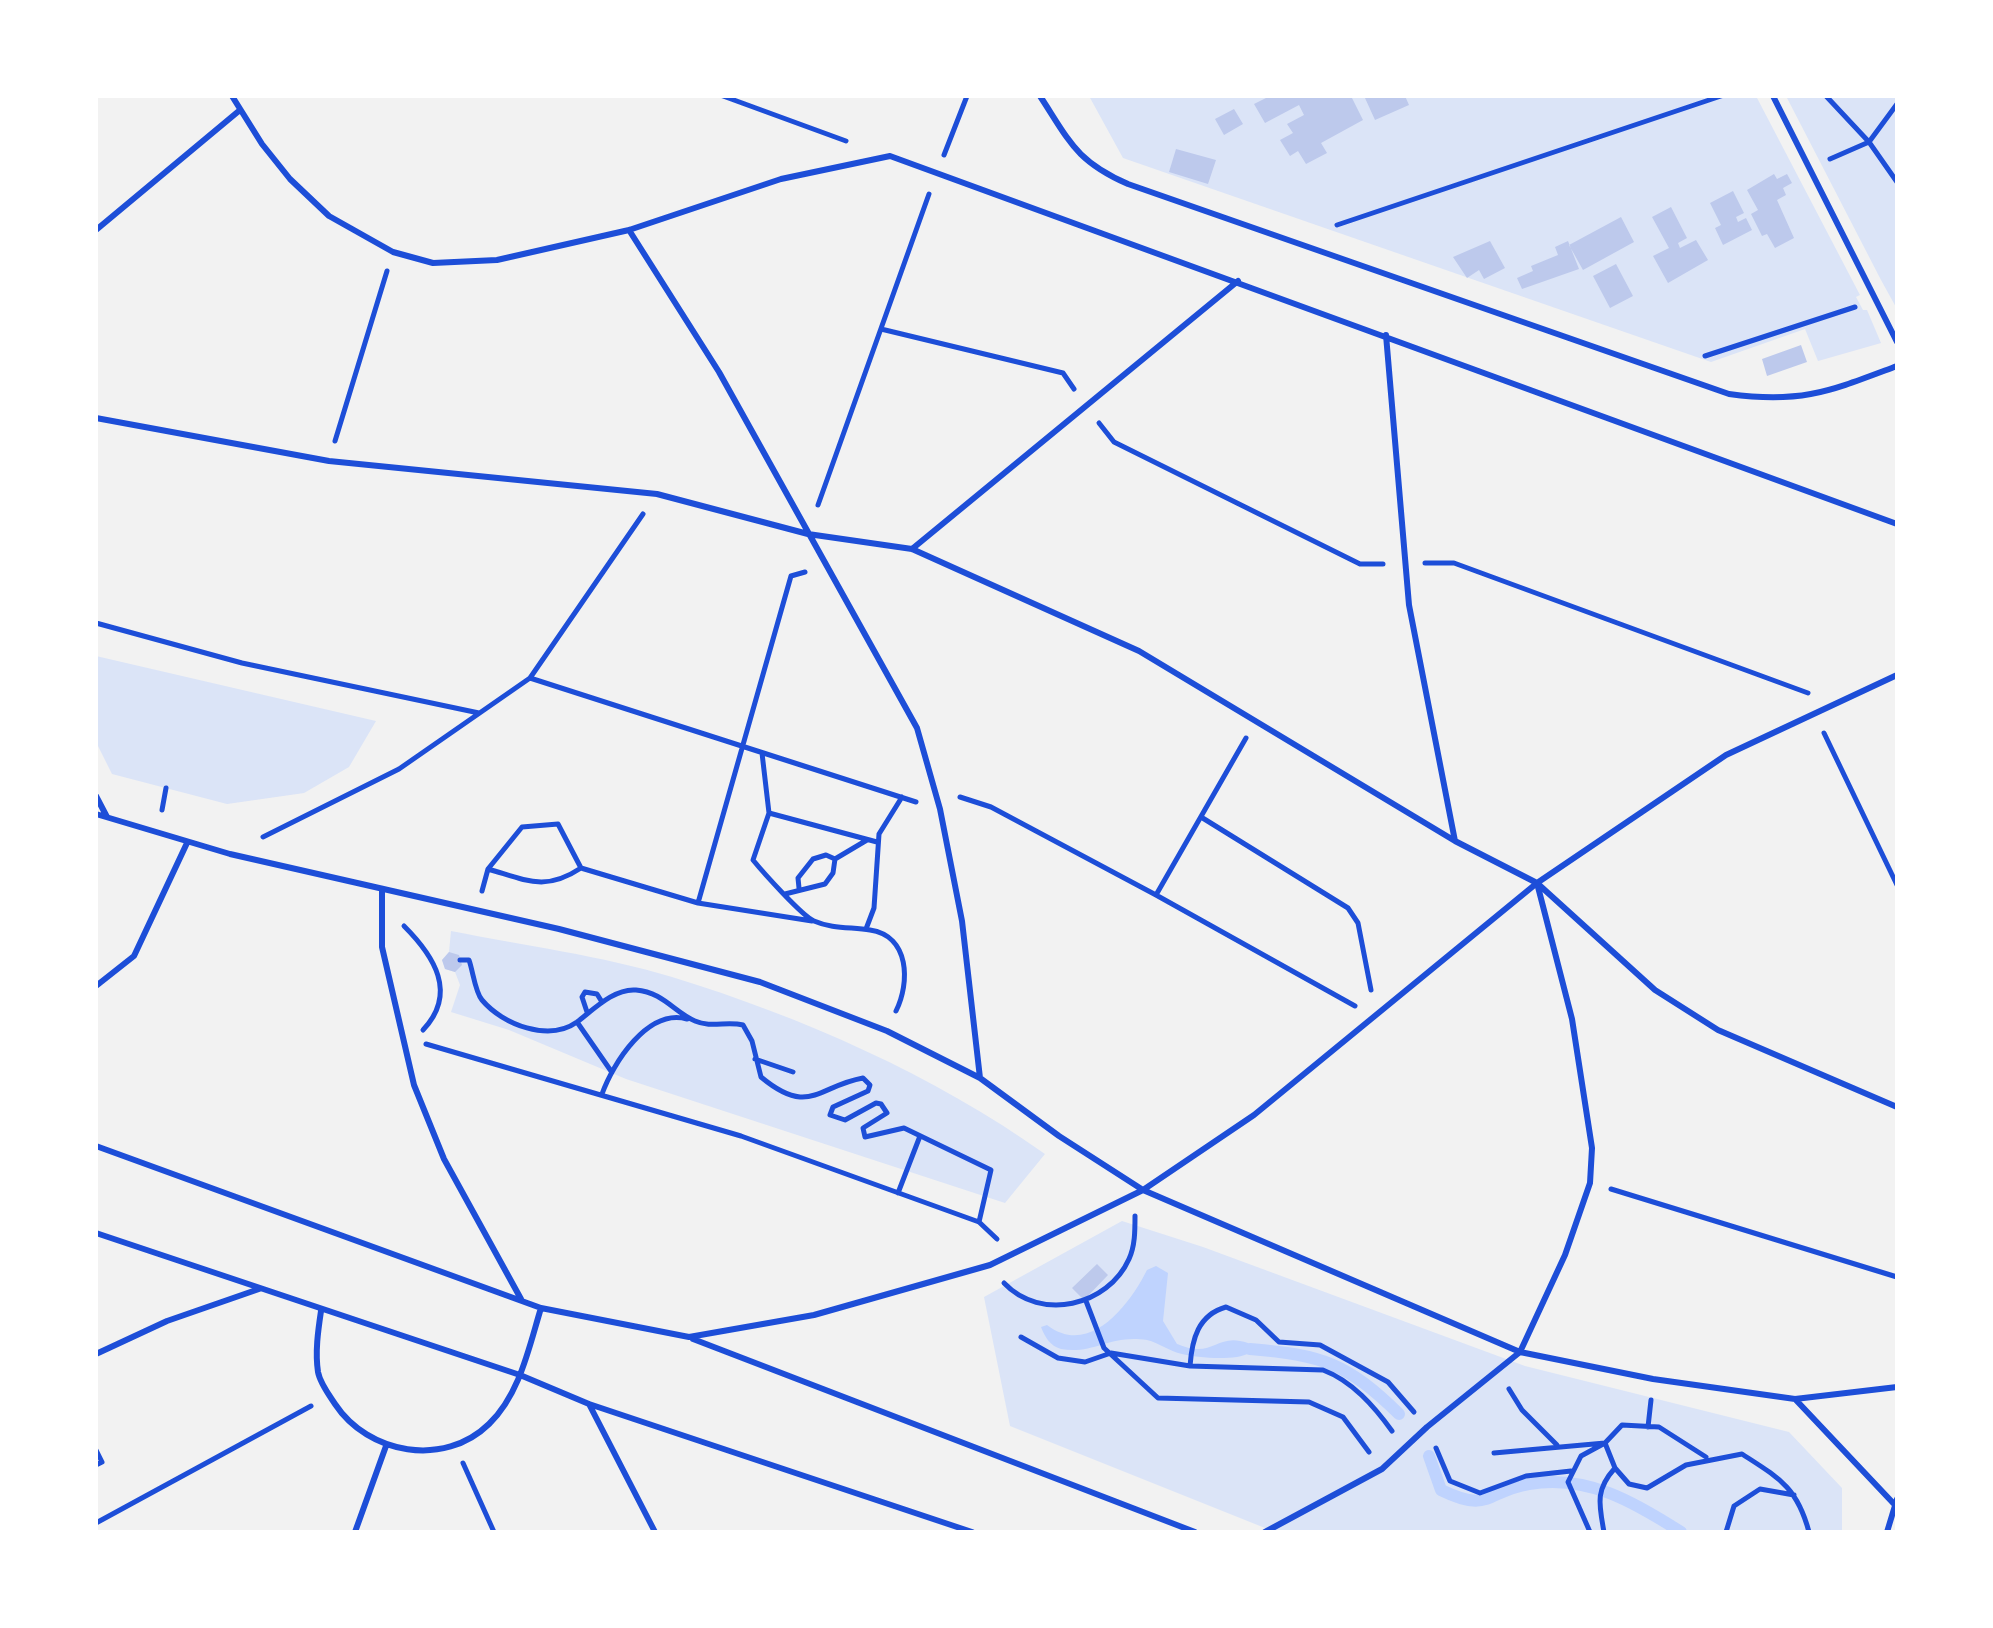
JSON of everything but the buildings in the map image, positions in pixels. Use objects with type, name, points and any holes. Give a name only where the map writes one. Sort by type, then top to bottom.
[{"type":"lane","points":[[232,96],[290,179],[329,216],[393,252],[433,263],[466,264],[497,260],[629,230],[781,179],[890,156],[1897,524]]},
{"type":"lane","points":[[1040,96],[1080,157],[1096,170],[1128,184],[1729,394],[1796,398],[1829,391],[1897,366]]},
{"type":"lane","points":[[1773,96],[1897,342]]},
{"type":"lane","points":[[96,230],[240,110]]},
{"type":"lane","points":[[629,230],[719,372],[917,728],[940,809],[962,921],[980,1078]]},
{"type":"lane","points":[[912,549],[1238,281]]},
{"type":"lane","points":[[1386,335],[1409,605],[1455,841]]},
{"type":"lane","points":[[96,418],[329,461],[657,494],[808,534],[912,549],[1139,651],[1455,841],[1537,883],[1655,990],[1718,1030],[1897,1107]]},
{"type":"lane","points":[[689,1337],[814,1315],[990,1265],[1143,1190],[1254,1115],[1537,883],[1726,755],[1897,675]]},
{"type":"lane","points":[[96,796],[107,818]]},
{"type":"lane","points":[[96,814],[230,854],[478,910],[760,982],[887,1031],[980,1078],[1059,1136],[1143,1190],[1520,1352],[1653,1379],[1795,1399],[1897,1387]]},
{"type":"lane","points":[[96,986],[134,956],[187,843]]},
{"type":"lane","points":[[1265,1532],[1382,1469],[1427,1427],[1520,1352],[1565,1255],[1590,1183],[1592,1148],[1572,1019],[1537,883]]},
{"type":"lane","points":[[382,889],[382,947],[414,1085],[444,1159],[521,1299]]},
{"type":"lane","points":[[96,1146],[541,1308],[689,1337],[1195,1532]]},
{"type":"lane","points":[[96,1233],[321,1311],[520,1375],[589,1404],[972,1532]]},
{"type":"lane","points":[[96,1354],[167,1321],[259,1289]]},
{"type":"lane","points":[[321,1311],[318,1374],[330,1396],[350,1423],[386,1446],[405,1450],[454,1444],[487,1426],[499,1413],[520,1375],[541,1308]]},
{"type":"lane","points":[[1795,1399],[1896,1502],[1887,1532]]},
{"type":"lane","points":[[589,1404],[655,1532]]},
{"type":"lane","points":[[355,1532],[386,1446]]},
{"type":"path","points":[[723,96],[848,141]]},
{"type":"path","points":[[808,534],[936,174],[967,96]]},
{"type":"path","points":[[1337,225],[1721,96]]},
{"type":"path","points":[[1826,96],[1869,142],[1897,182]]},
{"type":"path","points":[[1811,168],[1869,142],[1897,104]]},
{"type":"path","points":[[329,461],[393,252]]},
{"type":"path","points":[[1705,356],[1860,305]]},
{"type":"path","points":[[881,329],[1063,373],[1114,442],[1360,564],[1454,563],[1838,704]]},
{"type":"path","points":[[230,854],[399,769],[530,678],[657,494]]},
{"type":"path","points":[[698,903],[791,576],[825,565]]},
{"type":"path","points":[[96,623],[242,663],[480,714]]},
{"type":"path","points":[[530,678],[940,809]]},
{"type":"path","points":[[1815,714],[1897,885]]},
{"type":"path","points":[[1156,895],[1256,719]]},
{"type":"path","points":[[762,753],[769,813],[753,860],[813,921]]},
{"type":"path","points":[[936,794],[991,807],[1376,1018]]},
{"type":"path","points":[[866,929],[874,908],[877,842],[902,797]]},
{"type":"path","points":[[769,813],[877,842]]},
{"type":"path","points":[[1201,817],[1348,908],[1358,923],[1376,1018]]},
{"type":"path","points":[[478,910],[488,869],[522,827],[558,824],[581,868],[698,903],[866,929],[889,938],[905,960],[905,992],[887,1031]]},
{"type":"path","points":[[835,859],[868,840]]},
{"type":"path","points":[[799,888],[798,878],[813,859],[826,855],[835,859]]},
{"type":"path","points":[[785,894],[799,888],[814,889],[825,884],[833,873],[835,859]]},
{"type":"path","points":[[488,869],[542,884],[563,880],[581,868]]},
{"type":"path","points":[[382,916],[404,926],[426,948],[442,979],[441,1001],[429,1024],[411,1042],[403,1045]]},
{"type":"path","points":[[460,960],[469,960],[480,999],[511,1022],[540,1031],[563,1029],[602,1002],[622,992],[639,990],[672,1002],[693,1021]]},
{"type":"path","points":[[436,967],[444,964]]},
{"type":"path","points":[[587,1012],[582,997],[585,992],[597,994],[602,1002]]},
{"type":"path","points":[[602,1094],[611,1071],[641,1034],[668,1018],[743,1025],[748,1031],[761,1077],[798,1097],[822,1095],[863,1078],[870,1085],[868,1091],[833,1107],[830,1115],[845,1120],[876,1103],[881,1104],[887,1113],[863,1128],[865,1137],[880,1136],[898,1128],[991,1170],[979,1222]]},
{"type":"path","points":[[577,1022],[611,1071]]},
{"type":"path","points":[[411,1042],[441,1046],[741,1136],[979,1222],[1012,1254]]},
{"type":"path","points":[[755,1059],[793,1072]]},
{"type":"path","points":[[898,1193],[920,1136]]},
{"type":"path","points":[[1590,1183],[1897,1277]]},
{"type":"path","points":[[990,1265],[1007,1287],[1031,1301],[1059,1306],[1086,1301],[1105,1291],[1130,1258],[1135,1216],[1128,1196]]},
{"type":"path","points":[[1086,1301],[1104,1348],[1158,1398],[1309,1402],[1322,1406],[1343,1417],[1382,1469]]},
{"type":"path","points":[[1190,1362],[1192,1344],[1210,1312],[1226,1307],[1241,1311],[1279,1342],[1320,1345],[1388,1382],[1427,1427],[1450,1481],[1480,1493],[1526,1476],[1571,1471]]},
{"type":"path","points":[[1021,1337],[1058,1358],[1085,1362],[1111,1353],[1190,1362],[1323,1370],[1340,1376],[1377,1410],[1405,1448]]},
{"type":"path","points":[[1498,1370],[1522,1410],[1557,1446]]},
{"type":"path","points":[[96,1523],[330,1396]]},
{"type":"path","points":[[1590,1532],[1568,1482],[1571,1471],[1581,1456],[1605,1443],[1622,1425],[1659,1427],[1707,1458]]},
{"type":"path","points":[[1494,1453],[1605,1443]]},
{"type":"path","points":[[1605,1443],[1615,1468],[1629,1484],[1647,1488],[1686,1465],[1707,1458],[1742,1454],[1786,1482],[1802,1507],[1809,1532]]},
{"type":"path","points":[[454,1444],[494,1532]]},
{"type":"path","points":[[96,1450],[102,1462],[96,1465]]},
{"type":"path","points":[[1604,1532],[1597,1496],[1603,1481],[1615,1468]]},
{"type":"path","points":[[1726,1532],[1734,1506],[1760,1489],[1795,1495]]},
{"type":"shaded area","points":[[1089,96],[1756,96],[1860,295],[1856,297],[1863,310],[1867,310],[1881,343],[1818,361],[1805,329],[1711,362],[1123,158]]},
{"type":"shaded area","points":[[1786,96],[1897,96],[1897,309],[1881,280]]},
{"type":"shaded area","points":[[96,656],[376,721],[349,767],[304,793],[227,804],[112,774],[96,742]]},
{"type":"shaded area","points":[[451,931],[646,970],[770,1010],[912,1074],[1002,1125],[1045,1154],[1005,1203],[626,1079],[509,1030],[451,1012],[460,985],[455,972],[445,969],[442,960],[449,952]]},
{"type":"shaded area","points":[[1122,1221],[1203,1247],[1525,1366],[1789,1432],[1842,1488],[1842,1532],[1275,1532],[1010,1426],[984,1297]]},
{"type":"water","points":[[1156,1266],[1168,1273],[1163,1321],[1177,1344],[1203,1349],[1232,1340],[1248,1343],[1249,1353],[1226,1358],[1197,1357],[1177,1353],[1147,1340],[1134,1339],[1072,1350],[1057,1348],[1046,1338],[1041,1327],[1047,1325],[1063,1334],[1078,1335],[1107,1323],[1130,1298],[1147,1270]]},
{"type":"waterway","points":[[1250,1349],[1296,1355],[1332,1365],[1364,1383],[1399,1414]]},
{"type":"waterway","points":[[1429,1456],[1441,1490],[1457,1497],[1479,1500],[1529,1484],[1571,1483],[1628,1501],[1681,1532]]}]
